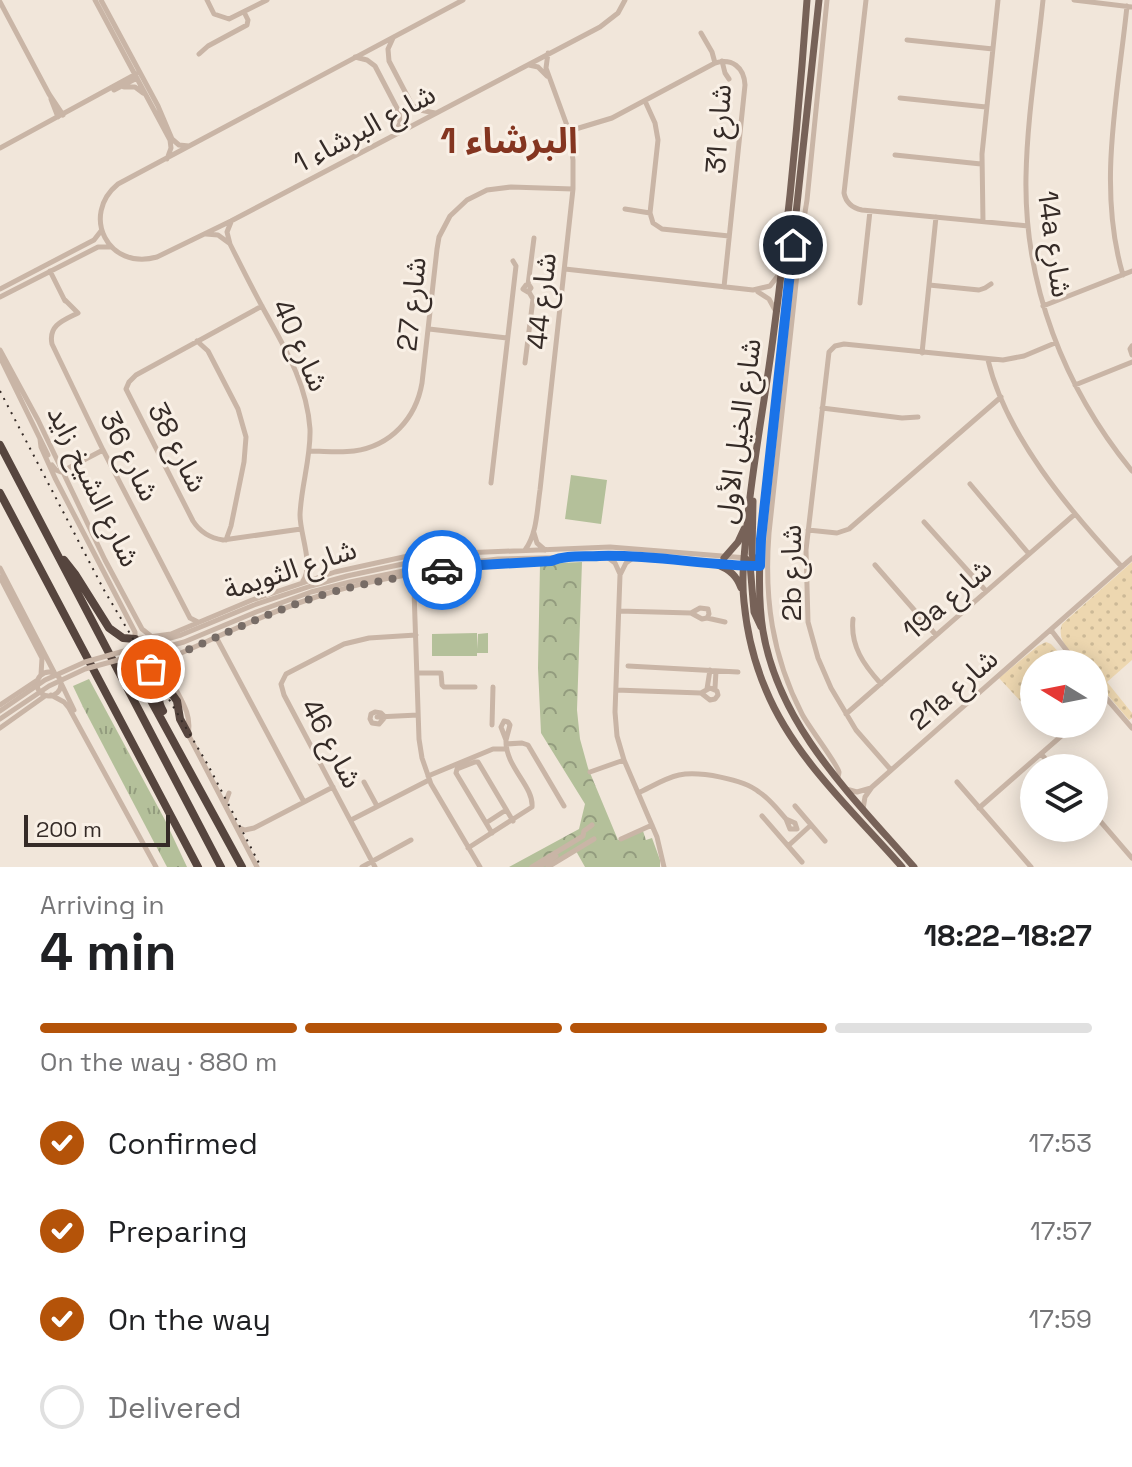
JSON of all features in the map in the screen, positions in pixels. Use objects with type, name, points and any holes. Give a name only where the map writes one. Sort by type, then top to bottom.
[{"type":"highway","points":[[0,445],[221,867]]},
{"type":"highway","points":[[0,493],[195,865]]},
{"type":"highway","points":[[57,554],[75,574],[109,628],[123,638],[135,639]]},
{"type":"highway","points":[[158,663],[146,677],[146,690],[242,867]]},
{"type":"highway","points":[[188,734],[180,719],[175,697],[164,693],[160,696],[159,704],[188,766]]},
{"type":"main road","name":"شارع الخيل الأول","points":[[807,0],[776,314],[750,491],[752,562],[763,629],[773,669],[788,706],[837,779],[912,867]]},
{"type":"main road","name":"شارع الخيل الأول","points":[[819,0],[770,462],[744,600],[760,673],[771,703],[787,732],[802,754],[899,864]]},
{"type":"main road","points":[[802,161],[809,170]]},
{"type":"main road","points":[[770,462],[778,455]]},
{"type":"main road","points":[[750,491],[754,510],[752,562]]},
{"type":"main road","points":[[744,600],[735,577],[721,561],[740,539],[749,507]]},
{"type":"main road","points":[[899,864],[901,858],[912,867]]},
{"type":"street","points":[[95,0],[139,75],[171,142],[167,159]]},
{"type":"street","points":[[101,0],[173,140],[179,145],[190,146]]},
{"type":"street","points":[[207,0],[214,14],[229,19],[267,0]]},
{"type":"street","points":[[111,247],[102,230],[102,206],[111,190],[122,181],[463,0]]},
{"type":"street","name":"شارع البرشاء 1","points":[[111,247],[130,258],[150,259],[204,234],[605,24],[618,13],[625,0]]},
{"type":"street","points":[[827,0],[768,543],[772,630],[780,659],[800,711],[838,769],[837,779]]},
{"type":"street","points":[[866,0],[844,193],[849,204],[870,211],[1028,226]]},
{"type":"street","points":[[983,222],[981,164],[998,0]]},
{"type":"street","name":"14a شارع","points":[[1043,0],[1026,161],[1031,254],[1055,343],[1098,426],[1132,471]]},
{"type":"street","points":[[1074,0],[1130,6],[1111,179],[1114,232],[1123,275]]},
{"type":"street","points":[[0,2],[60,116]]},
{"type":"street","points":[[199,54],[242,29],[241,14]]},
{"type":"street","points":[[701,33],[715,63]]},
{"type":"street","points":[[393,37],[388,49],[389,61],[412,105],[424,112],[436,113]]},
{"type":"street","points":[[907,40],[993,49]]},
{"type":"street","name":"شارع 44","points":[[524,551],[533,532],[546,447],[573,189],[569,131],[548,76],[546,66],[549,52]]},
{"type":"street","points":[[355,57],[375,66],[399,112],[400,123],[394,135]]},
{"type":"street","points":[[124,80],[127,59]]},
{"type":"street","points":[[722,61],[729,79]]},
{"type":"street","name":"شارع 31","points":[[569,131],[606,120],[715,63],[731,62],[739,67],[745,85],[724,287]]},
{"type":"street","points":[[527,64],[538,67],[548,76]]},
{"type":"street","points":[[0,148],[124,80],[139,75]]},
{"type":"street","points":[[111,91],[139,75]]},
{"type":"street","points":[[91,99],[126,86],[135,87],[152,106]]},
{"type":"street","points":[[900,98],[986,107]]},
{"type":"street","points":[[645,101],[655,123],[658,140],[651,220],[658,228],[729,236]]},
{"type":"street","points":[[895,155],[981,164]]},
{"type":"street","name":"شارع 27","points":[[309,451],[363,449],[397,431],[411,414],[420,394],[439,237],[458,207],[477,194],[499,188],[573,189]]},
{"type":"street","points":[[625,209],[650,213]]},
{"type":"street","points":[[860,303],[870,211]]},
{"type":"street","points":[[936,217],[922,353],[988,360],[1017,358],[1055,343]]},
{"type":"street","name":"شارع 40","points":[[231,221],[227,232],[230,244],[292,360],[303,388],[309,417],[309,451],[301,508],[308,573],[303,581]]},
{"type":"street","points":[[0,289],[94,240],[102,230]]},
{"type":"street","points":[[204,234],[218,235],[230,244]]},
{"type":"street","points":[[525,363],[533,299],[526,288],[534,238]]},
{"type":"street","points":[[0,297],[98,247],[111,247]]},
{"type":"street","points":[[491,483],[516,265],[513,261]]},
{"type":"street","points":[[565,269],[753,290],[769,299],[776,314]]},
{"type":"street","points":[[50,271],[65,300],[69,317],[78,313],[65,300]]},
{"type":"street","points":[[1043,306],[1132,271]]},
{"type":"street","points":[[753,290],[770,286],[780,273]]},
{"type":"street","points":[[929,285],[979,290],[991,284]]},
{"type":"street","points":[[513,286],[526,288]]},
{"type":"street","name":"شارع 38","points":[[226,540],[208,535],[193,521],[126,389],[136,375],[262,306]]},
{"type":"street","name":"شارع 36","points":[[69,317],[54,328],[51,342],[190,618]]},
{"type":"street","points":[[429,329],[507,338]]},
{"type":"street","points":[[207,335],[208,351]]},
{"type":"street","points":[[197,341],[208,351],[238,409],[246,437],[246,454],[226,540]]},
{"type":"street","name":"2b شارع","points":[[891,770],[846,714],[822,669],[807,613],[808,530],[829,352],[835,346],[844,344],[922,353]]},
{"type":"street","points":[[1132,346],[1132,355]]},
{"type":"street","name":"شارع الشيخ زايد","points":[[0,350],[38,420],[105,560],[142,629],[153,638]]},
{"type":"street","name":"شارع الشيخ زايد","points":[[0,357],[40,439]]},
{"type":"street","points":[[988,360],[1001,397],[1039,466],[1075,514],[1122,567]]},
{"type":"street","points":[[1075,385],[1132,362]]},
{"type":"street","points":[[808,530],[837,533],[849,529],[1001,397]]},
{"type":"street","points":[[822,408],[902,418],[918,417]]},
{"type":"street","points":[[40,439],[53,466],[61,472],[103,450]]},
{"type":"street","points":[[40,439],[55,478],[135,632],[135,639]]},
{"type":"street","points":[[970,484],[1029,554]]},
{"type":"street","name":"19a شارع","points":[[846,714],[1075,514]]},
{"type":"street","points":[[924,522],[986,591]]},
{"type":"street","points":[[231,526],[236,538]]},
{"type":"street","points":[[226,540],[301,529]]},
{"type":"street","points":[[533,532],[537,543],[545,550]]},
{"type":"street","name":"شارع الثويمة","points":[[135,639],[171,634],[303,581],[408,556],[620,547],[721,561]]},
{"type":"street","name":"شارع الثويمة","points":[[412,565],[462,553]]},
{"type":"street","points":[[605,556],[615,563],[620,575],[616,728],[624,760],[660,844],[664,867]]},
{"type":"street","name":"شارع الثويمة","points":[[412,565],[486,559],[605,556],[752,562]]},
{"type":"street","points":[[620,575],[626,563],[637,556]]},
{"type":"street","name":"شارع الثويمة","points":[[158,663],[244,624],[321,595],[469,566],[551,561],[560,557]]},
{"type":"street","name":"21a شارع","points":[[863,809],[865,797],[872,787],[1132,558]]},
{"type":"street","points":[[308,564],[313,572],[321,576]]},
{"type":"street","points":[[0,708],[45,680],[85,662],[190,632],[254,605],[311,586],[347,576],[412,565]]},
{"type":"street","points":[[0,719],[40,691],[85,669],[184,642],[311,592],[412,565]]},
{"type":"street","points":[[875,565],[936,635]]},
{"type":"street","points":[[0,568],[156,867]]},
{"type":"street","points":[[421,574],[414,590],[420,745],[428,778],[480,867]]},
{"type":"street","points":[[0,577],[42,658],[38,690],[64,702],[80,726]]},
{"type":"street","points":[[401,578],[409,582],[414,590]]},
{"type":"street","points":[[252,600],[250,611],[260,618]]},
{"type":"street","points":[[236,607],[246,613],[244,624]]},
{"type":"street","points":[[619,611],[691,613],[705,608],[709,612],[707,618]]},
{"type":"street","points":[[691,613],[701,619],[725,622]]},
{"type":"street","points":[[188,627],[190,618],[200,623]]},
{"type":"street","points":[[853,619],[853,635],[859,654],[881,684]]},
{"type":"street","points":[[1049,631],[1065,650]]},
{"type":"street","name":"شارع 46","points":[[374,864],[283,693],[282,678],[344,644],[376,637],[416,635]]},
{"type":"street","points":[[216,637],[304,802]]},
{"type":"street","points":[[170,658],[167,671],[188,712],[188,734],[257,867]]},
{"type":"street","points":[[628,666],[738,672]]},
{"type":"street","points":[[704,692],[713,671]]},
{"type":"street","points":[[704,692],[710,700],[718,694],[713,671]]},
{"type":"street","points":[[0,708],[39,678],[49,672],[55,674]]},
{"type":"street","points":[[417,673],[441,673],[445,688],[475,687]]},
{"type":"street","points":[[0,728],[59,689],[60,682]]},
{"type":"street","points":[[468,848],[531,809],[533,803],[510,761],[506,744],[510,725],[508,722],[492,722],[493,687]]},
{"type":"street","points":[[616,690],[704,692],[715,688]]},
{"type":"street","points":[[1108,700],[1132,728]]},
{"type":"street","points":[[377,717],[418,715]]},
{"type":"street","points":[[1041,754],[1059,738]]},
{"type":"street","points":[[351,820],[428,778],[506,744],[528,745],[564,806]]},
{"type":"street","points":[[590,772],[624,760]]},
{"type":"street","points":[[492,833],[456,769],[478,762],[513,821]]},
{"type":"street","points":[[979,808],[1020,772]]},
{"type":"street","points":[[638,793],[678,775],[706,775],[742,783],[762,794],[786,819],[797,825],[797,829],[789,828]]},
{"type":"street","points":[[364,782],[377,806]]},
{"type":"street","points":[[957,782],[1031,867]]},
{"type":"street","points":[[236,827],[245,830],[254,828],[333,787]]},
{"type":"street","points":[[846,789],[857,792],[872,787]]},
{"type":"street","points":[[225,805],[229,793]]},
{"type":"street","points":[[795,806],[825,841]]},
{"type":"street","points":[[486,823],[506,810]]},
{"type":"street","points":[[795,823],[803,815]]},
{"type":"street","points":[[762,816],[802,862]]},
{"type":"street","points":[[786,819],[789,828]]},
{"type":"street","points":[[532,867],[543,866],[556,857],[592,825]]},
{"type":"street","points":[[621,839],[652,825]]},
{"type":"street","points":[[788,846],[811,825]]},
{"type":"street","points":[[245,844],[254,828]]},
{"type":"street","points":[[780,836],[789,828]]},
{"type":"street","points":[[1108,830],[1132,858]]},
{"type":"street","points":[[556,857],[592,840],[583,836]]},
{"type":"street","points":[[362,867],[374,864],[411,840]]},
{"type":"street","points":[[571,843],[576,850]]},
{"type":"green space","points":[[571,475],[607,480],[601,524],[565,519]]},
{"type":"green space","points":[[582,562],[577,710],[580,739],[588,768],[618,840],[643,831],[646,840],[652,838],[660,867],[585,867],[576,851],[549,867],[509,867],[579,829],[585,804],[541,733],[538,668],[540,564]]},
{"type":"green space","points":[[477,633],[477,649],[478,634],[488,633],[488,653],[477,653],[477,656],[432,656],[432,634]]},
{"type":"green space","points":[[89,679],[187,867],[167,867],[83,707],[73,686]]},
{"type":"sand","points":[[1132,562],[1132,660],[1108,681],[1108,650],[1069,650],[1061,636],[1062,624]]},
{"type":"sand","points":[[1046,642],[1057,650],[1033,650]]},
{"type":"sand","points":[[1020,661],[1020,701],[999,678]]},
{"type":"sand","points":[[1108,683],[1132,713],[1129,720],[1108,695]]},
{"type":"railway","points":[[0,391],[104,590],[208,765],[261,867]]},
{"type":"way so far","points":[[151,669],[244,624],[321,595],[442,570]]},
{"type":"district","name":"البرشاء 1","points":[[509,141]]},
{"type":"route","points":[[442,570],[551,561],[560,557],[613,556],[760,566],[793,245]]}]
